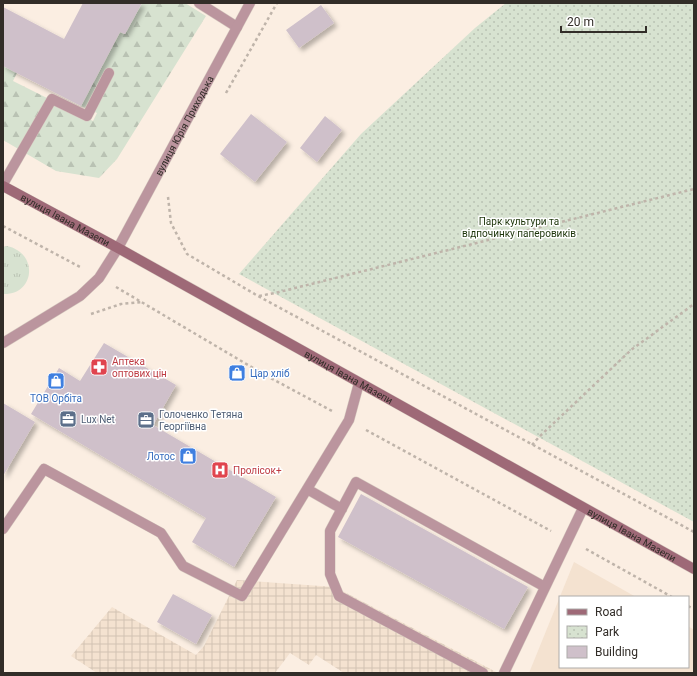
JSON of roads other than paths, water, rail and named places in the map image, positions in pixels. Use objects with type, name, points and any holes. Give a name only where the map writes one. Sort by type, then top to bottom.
[{"type":"main road","name":"вулиця Івана Мазепи","points":[[3,185],[694,569]]},
{"type":"street","points":[[199,3],[237,27]]},
{"type":"street","name":"вулиця Юрія Приходька","points":[[3,343],[80,296],[99,278],[118,248],[250,3]]},
{"type":"street","points":[[3,185],[52,99],[87,116],[109,73]]},
{"type":"street","points":[[3,529],[44,469],[161,533],[183,566],[242,596],[349,420],[359,383]]},
{"type":"street","points":[[483,673],[340,596],[330,574],[330,531],[356,482],[545,587]]},
{"type":"street","points":[[307,489],[342,509]]},
{"type":"street","points":[[504,673],[583,508]]},
{"type":"place","name":"Аптека оптових цін","points":[[99,367]]},
{"type":"place","name":"Цар хліб","points":[[237,373]]},
{"type":"place","name":"ТОВ Орбіта","points":[[56,381]]},
{"type":"place","name":"Lux Net","points":[[68,419]]},
{"type":"place","name":"Голоченко Тетяна Георгіївна","points":[[146,420]]},
{"type":"place","name":"Лотос","points":[[188,456]]},
{"type":"place","name":"Пролісок+","points":[[220,470]]},
{"type":"park label","name":"Парк культури та відпочинку паперовиків","points":[[519,226]]}]
